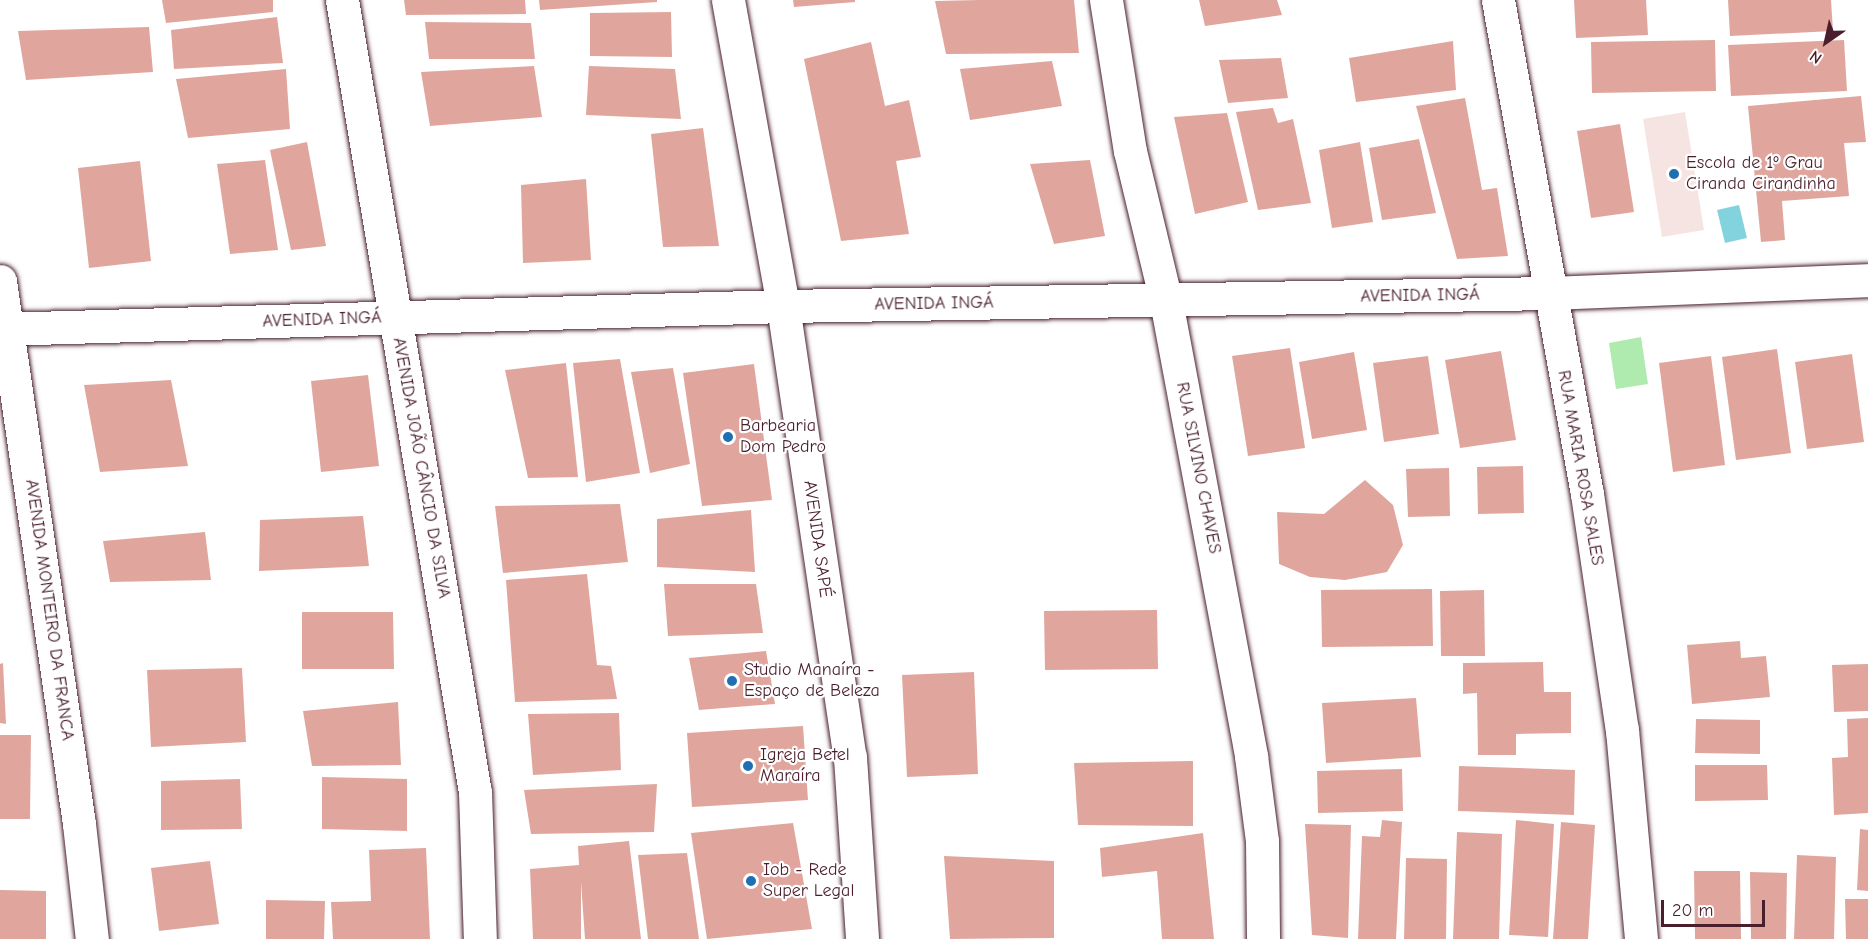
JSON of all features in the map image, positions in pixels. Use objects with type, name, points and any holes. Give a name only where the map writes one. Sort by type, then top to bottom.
[{"type":"street","name":"AVENIDA JOÃO CÂNCIO DA SILVA","points":[[342,0],[475,792],[480,939]]},
{"type":"street","name":"AVENIDA SAPÉ","points":[[728,0],[783,306],[850,757],[862,939]]},
{"type":"street","name":"RUA SILVINO CHAVES","points":[[1106,0],[1130,151],[1166,301],[1251,756],[1262,841],[1263,939]]},
{"type":"street","name":"RUA MARIA ROSA SALES","points":[[1498,0],[1548,293],[1587,494],[1620,718],[1641,939]]},
{"type":"street","name":"AVENIDA INGÁ","points":[[4,329],[783,306],[1548,293],[1868,280]]},
{"type":"street","name":"AVENIDA MONTEIRO DA FRANCA","points":[[0,281],[4,329],[80,824],[92,939]]},
{"type":"shaded area","name":"Escola de 1º Grau Ciranda Cirandinha","points":[[1685,112],[1704,230],[1662,237],[1643,119]]},
{"type":"green space","points":[[1641,337],[1648,384],[1616,389],[1609,343]]},
{"type":"water","points":[[1739,205],[1747,238],[1725,243],[1717,210]]},
{"type":"building","points":[[162,0],[273,0],[273,12],[166,23]]},
{"type":"building","points":[[404,0],[525,0],[526,14],[406,15]]},
{"type":"building","points":[[539,0],[657,0],[657,2],[540,10]]},
{"type":"building","points":[[793,0],[855,0],[855,2],[794,7]]},
{"type":"building","points":[[1074,0],[1079,53],[946,54],[935,1]]},
{"type":"building","points":[[1199,0],[1277,0],[1282,15],[1205,26]]},
{"type":"building","points":[[1574,0],[1646,0],[1648,35],[1576,38]]},
{"type":"building","points":[[1728,0],[1831,0],[1833,31],[1730,36]]},
{"type":"building","points":[[671,12],[672,57],[590,56],[590,13]]},
{"type":"building","points":[[277,17],[283,63],[174,69],[171,30]]},
{"type":"building","points":[[425,22],[531,23],[535,59],[429,59]]},
{"type":"building","points":[[149,27],[153,72],[26,80],[18,31]]},
{"type":"building","points":[[1715,40],[1716,91],[1592,93],[1591,42]]},
{"type":"building","points":[[1844,40],[1847,91],[1731,96],[1728,45]]},
{"type":"building","points":[[1453,41],[1456,90],[1356,102],[1349,58]]},
{"type":"building","points":[[871,42],[885,106],[909,100],[921,157],[896,161],[909,234],[841,241],[804,59]]},
{"type":"building","points":[[1281,58],[1288,98],[1228,103],[1219,60]]},
{"type":"building","points":[[1052,61],[1062,106],[970,120],[960,69]]},
{"type":"building","points":[[534,66],[542,117],[430,126],[421,72]]},
{"type":"building","points":[[589,66],[675,69],[681,119],[586,115]]},
{"type":"building","points":[[286,69],[290,129],[188,138],[176,79]]},
{"type":"building","points":[[1861,96],[1866,142],[1844,143],[1849,196],[1782,201],[1785,240],[1761,242],[1748,106]]},
{"type":"building","points":[[1465,98],[1482,190],[1497,188],[1508,256],[1457,259],[1416,106]]},
{"type":"building","points":[[1273,108],[1278,123],[1293,119],[1311,203],[1258,210],[1236,112]]},
{"type":"building","points":[[1227,113],[1248,202],[1195,214],[1174,117]]},
{"type":"building","points":[[1620,124],[1634,212],[1591,218],[1577,131]]},
{"type":"building","points":[[703,128],[719,246],[663,247],[651,134]]},
{"type":"building","points":[[1419,139],[1436,213],[1382,220],[1369,148]]},
{"type":"building","points":[[307,142],[326,246],[291,250],[270,150]]},
{"type":"building","points":[[1360,142],[1373,222],[1332,228],[1319,150]]},
{"type":"building","points":[[265,160],[278,250],[230,254],[217,164]]},
{"type":"building","points":[[1090,160],[1105,236],[1054,244],[1030,164]]},
{"type":"building","points":[[140,161],[151,261],[89,268],[78,168]]},
{"type":"building","points":[[586,179],[591,260],[523,263],[521,185]]},
{"type":"building","points":[[1290,348],[1305,448],[1248,456],[1232,356]]},
{"type":"building","points":[[1777,349],[1791,453],[1736,460],[1722,357]]},
{"type":"building","points":[[1501,351],[1516,440],[1460,448],[1445,360]]},
{"type":"building","points":[[1354,352],[1367,430],[1312,439],[1299,362]]},
{"type":"building","points":[[1852,354],[1864,442],[1807,449],[1795,362]]},
{"type":"building","points":[[1428,356],[1439,434],[1384,442],[1373,363]]},
{"type":"building","points":[[1711,356],[1725,465],[1673,472],[1659,363]]},
{"type":"building","points":[[620,359],[640,473],[586,482],[573,363]]},
{"type":"building","points":[[566,363],[578,477],[528,478],[505,370]]},
{"type":"building","name":"Barbearia Dom Pedro","points":[[754,364],[772,500],[702,506],[683,373]]},
{"type":"building","points":[[673,368],[690,464],[650,473],[631,372]]},
{"type":"building","points":[[368,375],[379,466],[321,472],[311,381]]},
{"type":"building","points":[[171,380],[188,466],[100,472],[84,385]]},
{"type":"building","points":[[1523,466],[1524,513],[1478,514],[1477,467]]},
{"type":"building","points":[[1449,468],[1450,516],[1408,517],[1406,469]]},
{"type":"building","points":[[1365,480],[1393,505],[1403,545],[1387,572],[1345,580],[1310,577],[1279,564],[1277,512],[1324,514]]},
{"type":"building","points":[[620,504],[628,562],[503,573],[495,506]]},
{"type":"building","points":[[751,510],[755,572],[657,567],[657,519]]},
{"type":"building","points":[[363,516],[369,566],[259,571],[260,520]]},
{"type":"building","points":[[205,532],[211,580],[110,582],[103,541]]},
{"type":"building","points":[[587,574],[597,665],[611,666],[617,699],[515,702],[506,580]]},
{"type":"building","points":[[664,584],[756,584],[763,633],[668,636]]},
{"type":"building","points":[[1432,589],[1433,646],[1322,647],[1321,590]]},
{"type":"building","points":[[1484,590],[1485,656],[1441,656],[1440,591]]},
{"type":"building","points":[[1157,610],[1158,669],[1045,670],[1044,611]]},
{"type":"building","points":[[302,612],[393,612],[394,669],[302,669]]},
{"type":"building","points":[[1740,641],[1741,658],[1766,656],[1770,697],[1692,704],[1687,645]]},
{"type":"building","name":"Studio Manaíra - Espaço de Beleza","points":[[766,651],[775,704],[699,710],[689,658]]},
{"type":"building","points":[[1543,662],[1544,692],[1571,692],[1571,733],[1516,734],[1516,755],[1478,755],[1477,693],[1463,694],[1463,663]]},
{"type":"building","points":[[3,663],[6,724],[0,723],[0,664]]},
{"type":"building","points":[[1868,664],[1868,711],[1834,712],[1832,665]]},
{"type":"building","points":[[242,668],[246,742],[151,747],[147,670]]},
{"type":"building","points":[[974,672],[978,774],[907,777],[902,675]]},
{"type":"building","points":[[1416,698],[1421,757],[1326,763],[1322,703]]},
{"type":"building","points":[[398,702],[401,765],[312,766],[303,711]]},
{"type":"building","points":[[619,713],[621,770],[533,775],[528,714]]},
{"type":"building","points":[[1868,718],[1868,813],[1834,815],[1832,758],[1848,757],[1847,719]]},
{"type":"building","points":[[1696,719],[1760,720],[1760,754],[1695,753]]},
{"type":"building","name":"Igreja Betel Maraíra","points":[[803,726],[808,800],[692,807],[687,733]]},
{"type":"building","points":[[0,735],[31,735],[30,819],[0,819]]},
{"type":"building","points":[[1193,761],[1193,826],[1078,825],[1074,763]]},
{"type":"building","points":[[1695,765],[1767,765],[1768,800],[1695,801]]},
{"type":"building","points":[[1459,766],[1575,770],[1574,815],[1458,811]]},
{"type":"building","points":[[1402,769],[1403,811],[1318,813],[1317,771]]},
{"type":"building","points":[[322,777],[407,779],[407,831],[322,829]]},
{"type":"building","points":[[240,779],[242,829],[161,830],[161,781]]},
{"type":"building","points":[[657,784],[654,832],[531,834],[524,790]]},
{"type":"building","points":[[1382,820],[1402,822],[1396,939],[1358,939],[1362,836],[1380,837]]},
{"type":"building","points":[[1516,820],[1554,824],[1548,937],[1509,935]]},
{"type":"building","points":[[1561,822],[1595,825],[1588,939],[1553,939]]},
{"type":"building","name":"Iob - Rede Super Legal","points":[[793,823],[812,929],[707,939],[691,833]]},
{"type":"building","points":[[1305,824],[1351,825],[1348,938],[1312,935]]},
{"type":"building","points":[[1860,829],[1868,830],[1868,891],[1857,890]]},
{"type":"building","points":[[1457,832],[1502,834],[1499,939],[1453,939]]},
{"type":"building","points":[[1203,833],[1214,939],[1162,939],[1157,871],[1102,877],[1100,848]]},
{"type":"building","points":[[629,841],[641,939],[585,939],[581,882],[581,939],[533,939],[530,869],[579,865],[578,846]]},
{"type":"building","points":[[426,848],[430,939],[333,939],[331,902],[371,901],[369,850]]},
{"type":"building","points":[[687,853],[699,939],[648,939],[638,855]]},
{"type":"building","points":[[1797,855],[1836,857],[1834,939],[1794,939]]},
{"type":"building","points":[[944,856],[1054,861],[1054,938],[950,939]]},
{"type":"building","points":[[1406,858],[1447,859],[1446,939],[1404,939]]},
{"type":"building","points":[[210,861],[219,924],[159,931],[151,868]]},
{"type":"building","points":[[1694,871],[1740,871],[1741,939],[1695,939]]},
{"type":"building","points":[[1750,872],[1787,873],[1786,939],[1751,939]]},
{"type":"building","points":[[0,890],[46,891],[46,939],[0,939]]},
{"type":"building","points":[[1845,899],[1868,899],[1868,939],[1846,939]]},
{"type":"building","points":[[266,900],[325,901],[324,939],[266,939]]},
{"type":"place","name":"Escola de 1º Grau Ciranda Cirandinha","points":[[1674,174]]},
{"type":"place","name":"Barbearia Dom Pedro","points":[[728,437]]},
{"type":"place","name":"Studio Manaíra - Espaço de Beleza","points":[[732,681]]},
{"type":"place","name":"Igreja Betel Maraíra","points":[[748,766]]},
{"type":"place","name":"Iob - Rede Super Legal","points":[[751,881]]}]
